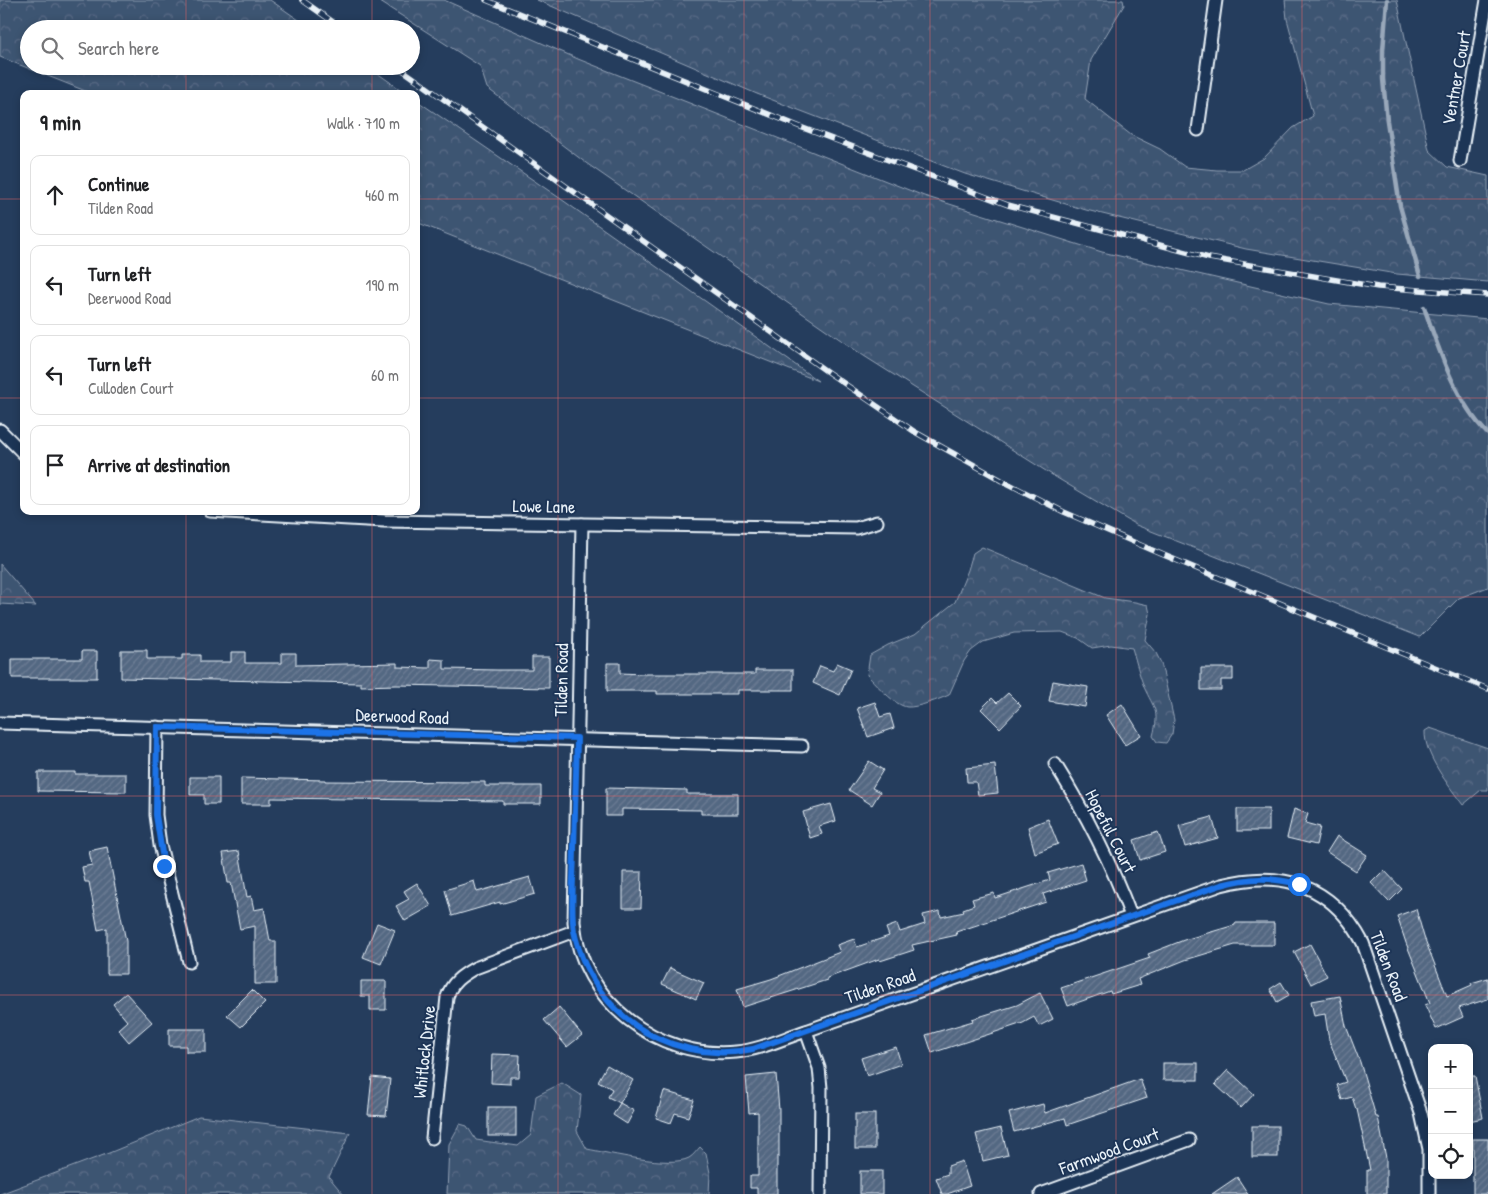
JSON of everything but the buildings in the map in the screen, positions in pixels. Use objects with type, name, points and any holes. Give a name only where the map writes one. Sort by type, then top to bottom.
[{"type":"street","points":[[1198,130],[1216,0]]},
{"type":"street","name":"Ventner Court","points":[[1460,161],[1487,0]]},
{"type":"street","points":[[0,430],[20,450]]},
{"type":"street","name":"Lowe Lane","points":[[343,515],[582,524],[856,528],[876,522]]},
{"type":"street","name":"Tilden Road","points":[[582,524],[573,893],[574,931],[580,952],[592,977],[613,1007],[636,1026],[669,1043],[717,1053],[738,1052],[806,1031],[1221,885],[1259,878],[1299,884],[1316,892],[1332,903],[1354,926],[1363,943],[1421,1112],[1429,1157],[1429,1194]]},
{"type":"street","name":"Deerwood Road","points":[[0,723],[577,738],[802,746]]},
{"type":"street","points":[[157,727],[156,815],[160,845],[188,962]]},
{"type":"street","name":"Hopeful Court","points":[[1055,764],[1077,800],[1110,864],[1131,916]]},
{"type":"street","name":"Whitlock Drive","points":[[432,1138],[447,997],[450,987],[460,977],[475,968],[574,931]]},
{"type":"street","points":[[806,1031],[819,1068],[821,1088],[820,1194]]},
{"type":"street","name":"Farmwood Court","points":[[1041,1194],[1189,1140]]},
{"type":"green space","points":[[0,0],[270,0],[299,20],[20,20],[20,65],[0,57]]},
{"type":"green space","points":[[377,0],[444,0],[578,59],[924,196],[1102,252],[1329,304],[1488,319],[1488,587],[1459,598],[1420,637],[1136,525],[1057,478],[864,356],[586,163],[487,88],[480,66],[420,28],[420,20],[408,20]]},
{"type":"green space","points":[[537,0],[1123,0],[1124,5],[1091,60],[1085,99],[1131,135],[1160,149],[1185,167],[1243,170],[1264,158],[1293,128],[1313,116],[1287,19],[1285,0],[1397,0],[1429,150],[1447,167],[1488,176],[1488,282],[1397,274],[1246,249],[1086,210],[965,174],[757,94]]},
{"type":"green space","points":[[45,75],[380,75],[401,90],[83,90]]},
{"type":"green space","points":[[420,103],[561,199],[818,381],[420,224]]},
{"type":"green space","points":[[982,547],[1105,598],[1148,605],[1150,614],[1145,640],[1156,653],[1161,663],[1174,720],[1172,734],[1166,743],[1157,742],[1153,736],[1156,720],[1155,710],[1144,687],[1132,648],[1111,645],[1092,648],[1078,638],[1062,632],[1014,633],[983,642],[971,651],[964,661],[949,695],[917,706],[907,707],[897,703],[867,675],[870,655],[915,634],[955,602],[973,553]]},
{"type":"green space","points":[[0,564],[36,606],[0,604]]},
{"type":"green space","points":[[1430,728],[1488,748],[1488,790],[1481,790],[1463,805],[1433,760],[1425,731]]},
{"type":"green space","points":[[562,1083],[581,1095],[577,1131],[587,1149],[654,1161],[680,1161],[689,1158],[700,1147],[706,1153],[710,1173],[709,1194],[447,1194],[449,1144],[460,1124],[467,1126],[476,1140],[518,1146],[531,1135],[536,1096]]},
{"type":"green space","points":[[199,1116],[350,1133],[329,1177],[343,1194],[0,1194],[109,1153]]},
{"type":"waterway","points":[[1387,0],[1383,51],[1383,79],[1387,121],[1400,206],[1420,276]]},
{"type":"waterway","points":[[1424,307],[1442,357],[1457,391],[1476,421],[1488,434]]},
{"type":"railway","points":[[302,0],[330,20]]},
{"type":"railway","points":[[486,0],[803,128],[1008,205],[1209,258],[1378,287],[1488,295]]},
{"type":"railway","points":[[410,75],[826,371],[915,432],[1003,481],[1064,512],[1488,689]]},
{"type":"route","points":[[164,866],[156,815],[157,727],[577,738],[573,893],[574,931],[580,952],[601,992],[621,1015],[649,1034],[669,1043],[690,1049],[717,1053],[753,1049],[1221,885],[1259,878],[1299,884]]}]
